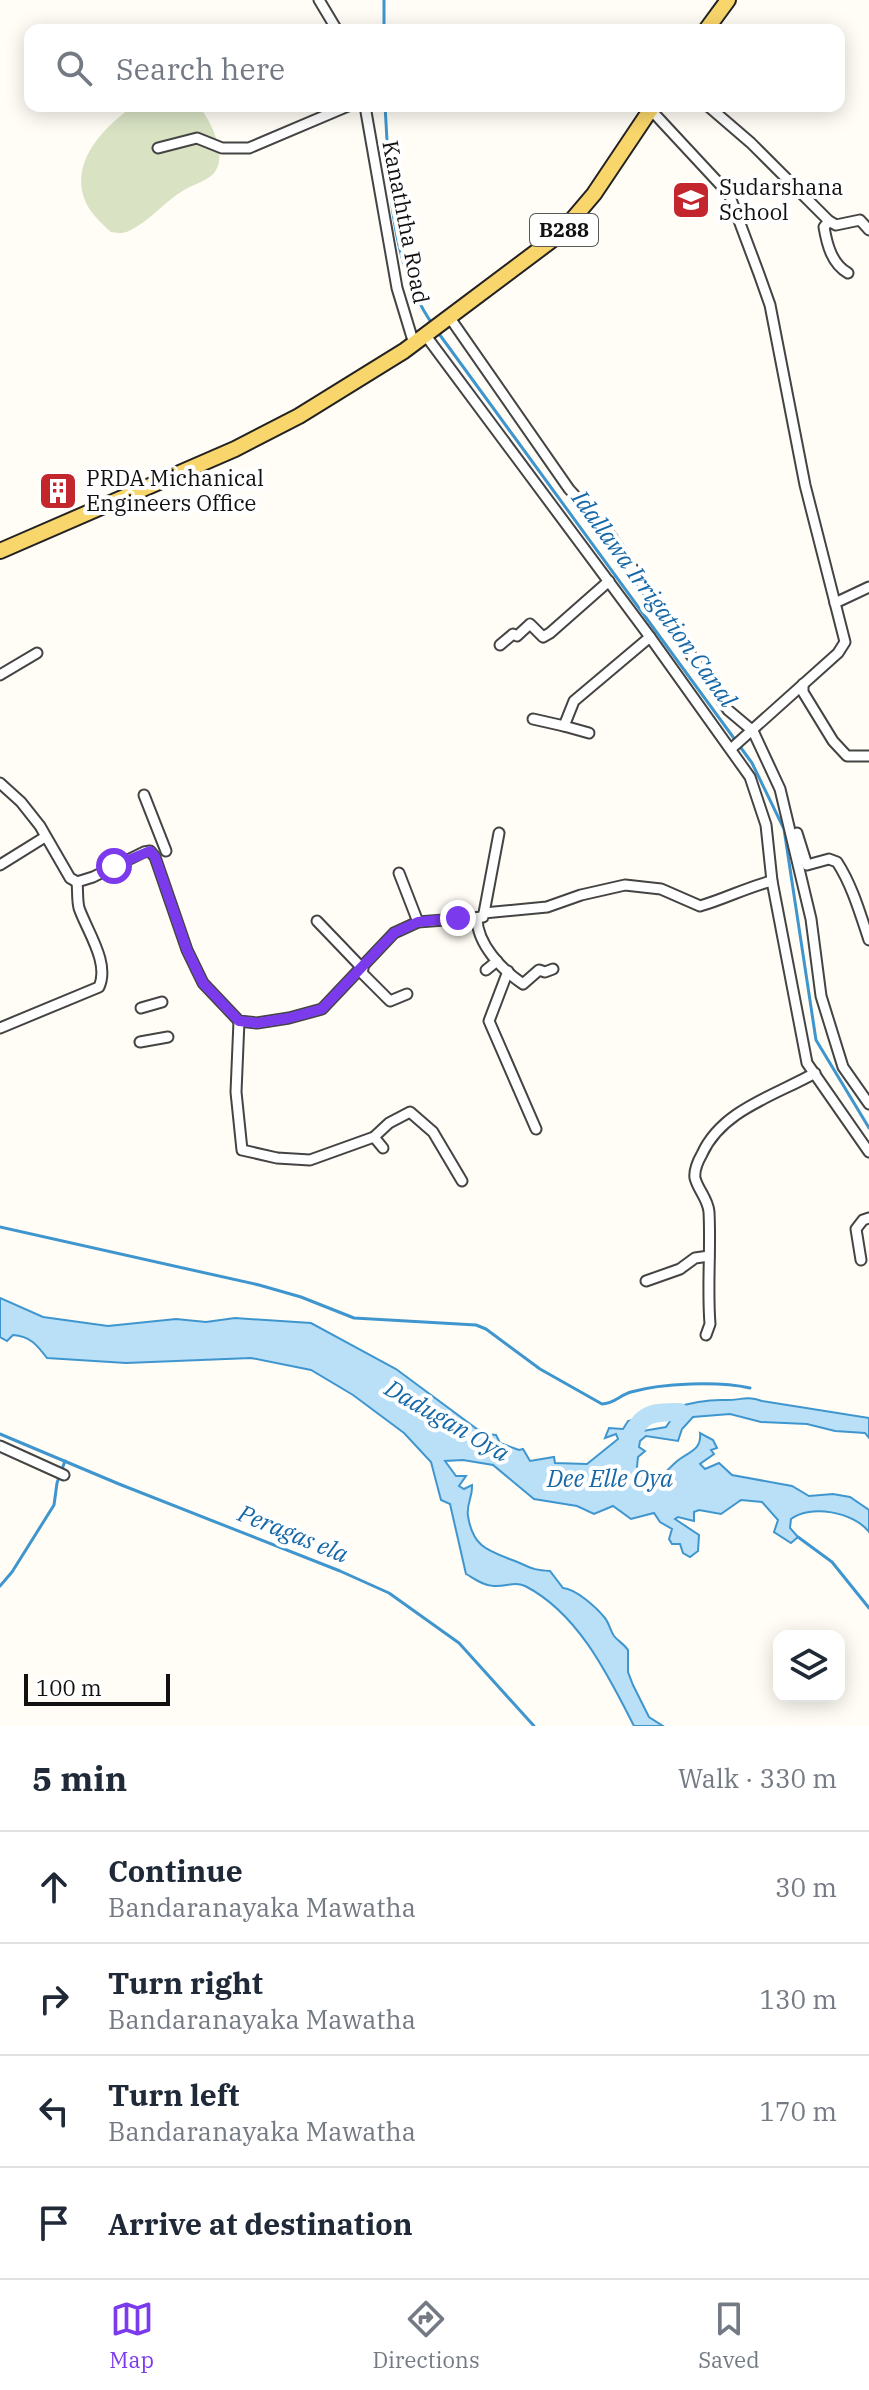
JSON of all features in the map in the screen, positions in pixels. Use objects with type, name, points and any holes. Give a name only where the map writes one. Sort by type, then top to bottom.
[{"type":"main road","points":[[710,24],[728,0]]},
{"type":"main road","name":"B288","points":[[0,551],[235,449],[359,381],[420,340],[541,251],[567,227],[594,194],[649,112]]},
{"type":"street","points":[[319,0],[333,24]]},
{"type":"street","points":[[158,148],[197,138],[222,148],[249,148],[334,112]]},
{"type":"street","name":"Kanaththa Road","points":[[366,112],[397,288],[420,340],[737,744],[766,825],[772,881],[807,1063],[869,1152]]},
{"type":"street","points":[[656,112],[729,194],[770,305],[805,485],[845,642],[838,653],[737,744]]},
{"type":"street","points":[[715,112],[751,143],[829,221],[836,225],[860,220],[869,230]]},
{"type":"street","points":[[829,221],[824,227],[830,253],[841,269],[848,273]]},
{"type":"street","points":[[450,318],[569,489],[608,532],[728,710],[753,731],[790,809],[807,865],[829,859],[837,862],[851,885],[868,935]]},
{"type":"street","points":[[500,645],[530,624],[543,637],[550,633],[609,581]]},
{"type":"street","points":[[835,603],[869,587]]},
{"type":"street","points":[[564,726],[574,701],[650,637]]},
{"type":"street","points":[[0,675],[37,653]]},
{"type":"street","points":[[803,684],[803,692],[833,741],[847,756],[869,756]]},
{"type":"street","points":[[533,719],[589,733]]},
{"type":"street","points":[[0,783],[21,802],[70,878],[77,882],[150,851],[155,857],[182,939],[203,983],[239,1021],[257,1023],[322,1009],[394,933],[418,922],[547,907],[625,885],[661,889],[700,906],[772,881]]},
{"type":"street","points":[[780,789],[811,919],[821,996],[843,1067],[869,1104]]},
{"type":"street","points":[[144,795],[166,851]]},
{"type":"street","points":[[499,833],[477,927],[497,961],[523,984],[539,970],[545,972],[553,969]]},
{"type":"street","points":[[0,865],[45,837]]},
{"type":"street","points":[[399,873],[418,922]]},
{"type":"street","points":[[0,1028],[99,987],[103,975],[78,904],[77,882]]},
{"type":"street","points":[[317,921],[390,1001],[407,994]]},
{"type":"street","points":[[486,970],[497,961]]},
{"type":"street","points":[[508,971],[489,1021],[536,1129]]},
{"type":"street","points":[[141,1008],[162,1002]]},
{"type":"street","points":[[239,1021],[236,1092],[242,1150],[277,1158],[310,1160],[374,1137],[389,1123],[410,1112],[433,1132],[462,1181]]},
{"type":"street","points":[[140,1042],[168,1037]]},
{"type":"street","points":[[706,1335],[710,1324],[708,1205],[695,1178],[697,1164],[719,1128],[736,1113],[815,1073]]},
{"type":"street","points":[[374,1137],[383,1148]]},
{"type":"street","points":[[861,1260],[856,1229],[869,1218]]},
{"type":"street","points":[[646,1281],[680,1269],[695,1258],[709,1256]]},
{"type":"street","points":[[0,1446],[64,1475]]},
{"type":"green space","points":[[126,112],[203,112],[216,137],[219,163],[210,176],[184,190],[137,227],[124,233],[111,232],[86,203],[81,184],[86,157],[112,124]]},
{"type":"water","name":"Dee Elle Oya","points":[[0,1298],[43,1317],[108,1326],[176,1319],[206,1322],[235,1318],[311,1323],[396,1369],[477,1429],[496,1435],[500,1443],[523,1449],[530,1461],[554,1457],[555,1463],[587,1464],[618,1439],[616,1434],[605,1438],[609,1428],[623,1429],[628,1421],[636,1419],[643,1424],[640,1428],[643,1431],[666,1427],[672,1418],[658,1418],[655,1412],[707,1401],[751,1398],[869,1418],[869,1438],[865,1433],[835,1431],[807,1424],[761,1422],[730,1414],[693,1417],[682,1429],[678,1441],[646,1436],[640,1441],[639,1447],[645,1451],[638,1457],[637,1467],[654,1478],[661,1475],[699,1444],[700,1433],[713,1440],[717,1448],[711,1450],[714,1454],[700,1464],[705,1469],[719,1463],[732,1475],[792,1486],[809,1496],[833,1494],[850,1497],[869,1510],[869,1532],[843,1515],[809,1512],[791,1519],[790,1528],[798,1537],[791,1543],[774,1532],[778,1520],[762,1502],[741,1500],[721,1514],[699,1510],[694,1512],[694,1521],[675,1519],[699,1535],[698,1551],[690,1557],[683,1553],[680,1544],[672,1544],[669,1539],[672,1529],[660,1522],[654,1513],[631,1519],[613,1506],[594,1514],[577,1506],[534,1499],[493,1465],[463,1460],[445,1461],[456,1476],[466,1476],[459,1486],[464,1489],[472,1485],[468,1516],[478,1542],[497,1554],[532,1568],[550,1571],[563,1588],[580,1595],[596,1609],[614,1636],[628,1650],[628,1672],[633,1685],[649,1717],[663,1726],[634,1726],[590,1647],[561,1612],[525,1586],[490,1586],[466,1574],[450,1504],[441,1500],[431,1462],[404,1433],[353,1395],[311,1370],[251,1358],[126,1363],[47,1358],[29,1339],[13,1335],[7,1341],[0,1337]]},
{"type":"waterway","name":"Idallawa Irrigation Canal","points":[[384,0],[384,24]]},
{"type":"waterway","name":"Idallawa Irrigation Canal","points":[[385,112],[399,247],[418,300],[433,325]]},
{"type":"waterway","name":"Idallawa Irrigation Canal","points":[[437,331],[752,763],[784,829],[816,1040],[869,1128]]},
{"type":"waterway","points":[[0,1227],[259,1285],[301,1297],[354,1318],[476,1325],[540,1369],[602,1404],[631,1392],[674,1385],[750,1388]]},
{"type":"waterway","name":"Dadugan Oya","points":[[627,1445],[646,1417],[680,1412]]},
{"type":"waterway","name":"Peragas ela","points":[[0,1434],[389,1593],[459,1643],[534,1726]]},
{"type":"waterway","points":[[0,1586],[54,1505],[57,1483],[65,1461]]},
{"type":"waterway","points":[[798,1537],[832,1562],[869,1608]]},
{"type":"place","name":"Sudarshana School","points":[[691,200]]},
{"type":"place","name":"PRDA Michanical Engineers Office","points":[[58,491]]},
{"type":"route","points":[[114,866],[144,852],[150,851],[155,857],[175,919],[203,983],[239,1021],[257,1023],[322,1009],[394,933],[418,922],[458,918]]}]
